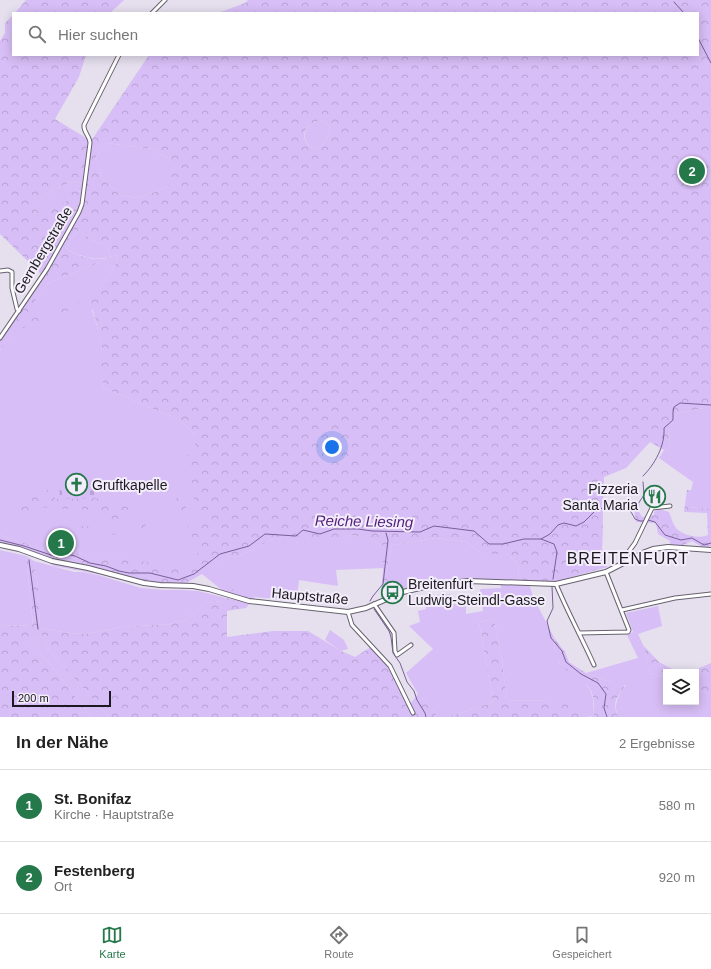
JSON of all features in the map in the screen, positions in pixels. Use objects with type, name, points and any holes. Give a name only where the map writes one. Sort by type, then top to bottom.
[{"type":"main road","name":"Hauptstraße","points":[[0,545],[19,549],[60,563],[88,568],[144,584],[193,586],[209,589],[249,601],[348,612],[360,610],[411,590],[456,582],[479,581],[556,584],[606,572],[645,552],[661,548],[711,550]]},
{"type":"street","points":[[153,12],[165,0]]},
{"type":"street","name":"Gernbergstraße","points":[[0,338],[20,311],[47,269],[81,208],[90,141],[89,136],[84,129],[84,125],[118,56]]},
{"type":"street","points":[[0,271],[8,270],[12,272],[13,292],[17,309],[20,311]]},
{"type":"street","points":[[628,560],[627,554],[635,542],[652,508],[670,506]]},
{"type":"street","points":[[579,633],[628,632],[629,627],[606,572]]},
{"type":"street","points":[[556,584],[594,665]]},
{"type":"street","points":[[622,610],[675,598],[711,594]]},
{"type":"street","points":[[374,604],[394,633],[395,651],[397,655],[411,645]]},
{"type":"street","points":[[348,612],[352,625],[390,666],[403,689],[413,713]]},
{"type":"green space","points":[[26,0],[124,0],[111,12],[16,12]]},
{"type":"green space","points":[[248,0],[711,0],[711,408],[678,413],[670,426],[669,449],[664,450],[650,442],[626,468],[604,477],[602,548],[607,567],[556,581],[519,580],[518,564],[508,554],[483,554],[466,542],[436,538],[392,545],[386,573],[391,595],[381,598],[383,546],[367,538],[351,535],[339,541],[285,543],[275,538],[237,557],[231,556],[209,570],[219,581],[229,588],[255,597],[252,601],[227,594],[202,574],[183,585],[138,581],[54,566],[40,556],[0,545],[0,535],[48,551],[69,552],[201,569],[195,543],[181,512],[173,489],[159,484],[160,482],[172,484],[178,487],[197,532],[201,531],[191,484],[190,465],[187,456],[191,452],[195,452],[195,435],[180,420],[104,388],[101,374],[102,351],[91,304],[55,315],[13,332],[0,350],[0,340],[42,275],[0,234],[0,41],[5,33],[5,23],[12,16],[12,56],[86,56],[79,77],[55,119],[91,141],[148,56],[699,56],[699,12],[221,12],[245,3]],"holes":[[[314,122],[326,122],[329,126],[329,133],[323,144],[314,149],[309,146],[304,137],[306,129]],[[106,143],[154,149],[168,158],[168,187],[139,198],[120,195],[102,178],[96,157]],[[73,181],[82,184],[81,192],[72,188],[68,189],[70,199],[54,208],[49,206],[39,212],[35,209],[35,205],[52,190]],[[79,230],[87,239],[100,244],[107,244],[111,256],[93,259],[75,254],[65,248],[71,238]],[[117,255],[118,260],[100,289],[79,302],[20,323],[47,284]]]},
{"type":"green space","points":[[314,122],[326,122],[329,126],[329,133],[323,144],[314,149],[306,142],[305,133],[310,125]]},
{"type":"green space","points":[[106,143],[154,149],[168,158],[168,187],[139,198],[120,195],[102,178],[96,157]]},
{"type":"green space","points":[[73,181],[82,184],[82,192],[74,190],[70,199],[54,209],[39,212],[35,209],[35,205],[52,190]]},
{"type":"green space","points":[[79,230],[87,239],[100,244],[107,244],[111,256],[106,258],[88,257],[65,248],[71,238]]},
{"type":"green space","points":[[117,255],[118,260],[100,289],[92,311],[97,325],[101,346],[104,388],[180,420],[195,435],[195,452],[204,538],[196,545],[202,570],[69,552],[48,551],[0,535],[0,350],[47,284]]},
{"type":"green space","points":[[711,408],[711,509],[687,507],[693,482],[659,458],[664,450],[669,449],[670,426],[678,413]]},
{"type":"green space","points":[[95,479],[95,498],[60,499],[59,481]]},
{"type":"green space","points":[[52,489],[55,499],[95,498],[115,505],[141,509],[146,512],[147,517],[145,529],[140,529],[142,516],[140,513],[131,515],[125,519],[120,525],[117,533],[113,535],[77,529],[77,525],[111,530],[112,521],[110,516],[82,509],[40,507],[10,514],[4,513],[9,509],[31,505],[30,498],[41,492]]},
{"type":"green space","points":[[687,490],[691,490],[688,507],[711,509],[711,546],[704,548],[692,541],[683,545],[670,545],[670,541],[658,534],[656,523],[636,522],[633,502],[640,504],[638,510],[642,517],[654,515],[654,512],[659,509],[669,512],[673,523],[680,531],[697,537],[708,535],[707,513],[684,512]]},
{"type":"green space","points":[[603,522],[602,548],[607,567],[556,581],[528,581],[534,599],[555,639],[554,648],[559,663],[574,674],[590,689],[593,699],[594,717],[559,703],[536,700],[507,700],[502,661],[494,619],[479,622],[493,702],[449,717],[438,717],[423,699],[411,703],[418,694],[406,673],[433,649],[409,626],[420,622],[418,611],[426,609],[424,596],[450,594],[453,604],[466,604],[466,614],[483,611],[480,589],[501,588],[500,580],[450,579],[407,589],[391,595],[386,573],[392,545],[436,538],[466,542],[483,554],[508,554],[518,564],[519,580]]},
{"type":"green space","points":[[351,535],[367,538],[383,546],[383,568],[336,570],[338,586],[299,580],[297,599],[260,598],[237,593],[217,580],[208,570],[231,556],[237,557],[275,538],[338,541]]},
{"type":"green space","points":[[0,550],[26,556],[33,625],[0,626]]},
{"type":"green space","points":[[26,556],[34,561],[38,587],[40,628],[69,633],[86,634],[122,627],[171,624],[187,619],[205,603],[224,601],[226,598],[250,603],[246,608],[227,611],[227,637],[273,631],[308,631],[341,651],[355,657],[374,645],[410,703],[423,699],[438,717],[109,717],[47,648],[42,635],[31,644],[56,671],[91,717],[0,717],[0,626],[33,625]]},
{"type":"green space","points":[[34,561],[74,572],[98,575],[141,588],[198,591],[226,598],[224,601],[205,603],[187,619],[171,624],[122,627],[86,634],[69,633],[40,628],[38,587]]},
{"type":"green space","points":[[658,606],[662,626],[638,634],[643,645],[650,673],[663,677],[663,705],[699,705],[699,691],[711,694],[711,717],[618,717],[616,708],[617,700],[626,685],[613,683],[586,673],[638,658],[627,635],[633,632],[626,613]]},
{"type":"green space","points":[[494,619],[502,661],[507,700],[551,701],[576,708],[590,717],[449,717],[493,702],[479,622]]},
{"type":"green space","points":[[330,630],[344,640],[348,649],[341,651],[325,640]]},
{"type":"green space","points":[[42,635],[47,648],[109,717],[91,717],[56,671],[31,644]]},
{"type":"green space","points":[[555,639],[565,652],[569,662],[586,673],[613,683],[625,682],[623,690],[618,696],[615,704],[618,717],[594,717],[592,692],[588,686],[561,665],[555,655]]},
{"type":"green space","points":[[643,645],[659,662],[672,669],[663,669],[663,677],[650,673]]},
{"type":"green space","points":[[711,663],[711,694],[699,691],[699,669],[697,669]]},
{"type":"waterway","points":[[674,2],[683,12]]},
{"type":"waterway","points":[[699,40],[711,63]]},
{"type":"waterway","points":[[643,476],[655,460],[661,448],[664,428],[673,420],[674,407],[680,403],[711,405]]},
{"type":"waterway","points":[[631,510],[638,504],[644,495],[643,482]]},
{"type":"waterway","name":"Reiche Liesing","points":[[0,540],[57,557],[71,555],[75,556],[90,563],[106,566],[119,571],[129,573],[150,573],[178,580],[194,574],[220,554],[249,546],[265,534],[296,536],[303,530],[320,534],[334,529],[420,532],[434,526],[474,531],[489,544],[503,544],[524,539],[541,539],[550,534],[558,525],[564,523],[576,526],[584,522],[596,510],[616,502],[627,508],[635,519],[645,521]]},
{"type":"waterway","name":"Reiche Liesing","points":[[648,520],[655,522],[665,535],[681,540],[692,538],[704,545],[711,543]]},
{"type":"waterway","points":[[370,601],[383,584],[388,540],[386,533]]},
{"type":"waterway","points":[[541,539],[554,544],[557,552],[553,579]]},
{"type":"waterway","points":[[29,560],[38,629]]},
{"type":"waterway","points":[[552,586],[553,608],[547,621],[551,638],[562,651],[566,662],[581,674],[598,683],[606,694],[604,708],[607,717]]},
{"type":"waterway","points":[[374,609],[389,631],[393,653],[400,663],[407,682],[414,691],[426,717]]},
{"type":"place","name":"Festenberg","points":[[692,171]]},
{"type":"place","name":"Gruftkapelle","points":[[77,485]]},
{"type":"place","name":"Pizzeria Santa Maria","points":[[654,497]]},
{"type":"place","name":"St. Bonifaz","points":[[61,543]]},
{"type":"place","name":"Breitenfurt Ludwig-Steindl-Gasse","points":[[393,592]]},
{"type":"district","name":"BREITENFURT","points":[[628,558]]}]
